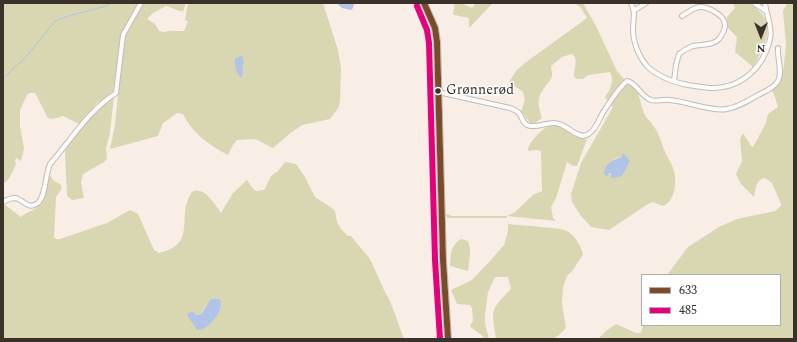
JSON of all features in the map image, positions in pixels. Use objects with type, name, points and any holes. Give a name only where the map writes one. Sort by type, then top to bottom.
[{"type":"main road","points":[[424,3],[431,18],[436,35],[443,260],[448,339]]},
{"type":"street","points":[[3,202],[16,198],[28,205],[39,201],[43,196],[47,170],[50,164],[91,113],[99,105],[116,93],[123,35],[141,3]]},
{"type":"street","points":[[631,3],[635,10],[633,38],[646,65],[652,71],[674,82],[711,88],[731,86],[747,77],[758,66],[765,55],[771,38],[771,27],[766,11],[766,3]]},
{"type":"street","points":[[635,10],[646,3]]},
{"type":"street","points":[[692,3],[695,8]]},
{"type":"street","points":[[754,3],[766,11]]},
{"type":"street","points":[[674,82],[679,54],[694,46],[715,42],[724,30],[725,24],[716,13],[706,8],[695,8],[682,16]]},
{"type":"street","points":[[438,92],[510,108],[520,113],[526,124],[532,126],[552,122],[559,123],[575,134],[583,136],[592,132],[622,85],[627,82],[632,83],[643,96],[654,101],[668,100],[715,109],[726,109],[740,104],[769,89],[778,80],[780,74],[778,48]]},
{"type":"shaded area","points":[[3,3],[138,3],[121,37],[113,92],[97,103],[79,124],[63,116],[53,119],[48,118],[35,93],[30,93],[27,95],[20,110],[20,126],[24,149],[21,161],[16,158],[16,164],[8,180],[3,184]]},
{"type":"shaded area","points":[[144,3],[186,3],[183,11],[166,6],[153,13],[147,19],[155,24],[159,31],[164,32],[184,31],[188,21],[185,20],[188,3],[323,3],[338,50],[341,68],[339,107],[330,119],[302,125],[273,148],[255,139],[237,140],[228,155],[202,138],[192,128],[183,114],[177,113],[163,123],[158,136],[110,149],[115,125],[123,39],[128,28]]},
{"type":"shaded area","points":[[455,3],[460,3],[472,8],[476,3],[495,3],[492,4],[469,28],[469,18],[453,14]]},
{"type":"shaded area","points":[[575,3],[583,3],[596,26],[617,71],[624,79],[610,100],[607,100],[605,97],[612,82],[610,72],[588,75],[583,79],[576,79],[574,76],[576,61],[574,56],[572,54],[562,57],[551,66],[552,74],[550,81],[542,91],[539,98],[542,118],[535,123],[530,123],[521,111],[525,100],[523,92],[509,82],[516,71],[525,63],[587,18],[581,8]]},
{"type":"shaded area","points":[[733,3],[751,4],[764,17],[767,23],[764,46],[753,67],[735,52],[737,37],[728,28],[727,17],[735,8]]},
{"type":"shaded area","points":[[787,3],[794,3],[794,339],[598,339],[616,324],[636,333],[641,333],[643,326],[781,326],[781,274],[668,274],[688,247],[719,227],[737,219],[775,211],[781,206],[772,183],[765,178],[759,181],[754,197],[741,184],[736,174],[742,161],[740,139],[743,133],[753,147],[766,123],[768,114],[778,107],[774,94],[771,90],[778,84],[783,74],[786,44],[783,11]]},
{"type":"shaded area","points":[[628,84],[633,86],[636,90],[644,113],[656,130],[671,163],[675,181],[673,196],[667,204],[663,206],[653,202],[648,204],[609,230],[591,227],[581,216],[572,202],[571,194],[581,163],[613,107],[610,105],[625,85]],"holes":[[[622,157],[611,175],[608,174],[614,159]]]},
{"type":"shaded area","points":[[114,97],[110,132],[106,148],[107,159],[83,174],[81,182],[84,198],[72,200],[67,196],[66,147],[94,113]]},
{"type":"shaded area","points":[[552,125],[558,126],[577,137],[587,139],[577,166],[573,166],[567,162],[556,198],[551,207],[553,218],[556,221],[507,216],[515,212],[533,195],[542,191],[541,151],[528,151],[528,148],[538,134],[548,126]]},
{"type":"shaded area","points":[[285,162],[296,164],[305,177],[315,197],[335,211],[337,222],[341,229],[348,236],[351,236],[370,259],[390,301],[404,339],[3,339],[3,206],[5,205],[21,217],[35,209],[44,198],[49,174],[54,181],[60,184],[62,188],[56,197],[54,237],[56,239],[107,223],[130,210],[138,214],[154,250],[159,253],[171,249],[179,243],[183,236],[185,210],[187,201],[192,192],[197,191],[205,194],[212,200],[221,213],[233,193],[247,180],[254,190],[264,190],[271,176],[278,171]],"holes":[[[207,303],[197,330],[196,315],[201,314]]]},
{"type":"shaded area","points":[[446,214],[452,216],[507,216],[507,218],[447,218]]},
{"type":"shaded area","points":[[508,224],[567,231],[575,238],[582,250],[583,254],[573,270],[567,276],[563,287],[562,304],[566,328],[553,339],[496,339],[493,316],[499,302],[511,289],[508,277],[495,277],[488,292],[485,324],[489,339],[485,339],[470,326],[473,321],[472,308],[470,305],[457,304],[451,290],[472,280],[504,245],[508,231]]},
{"type":"shaded area","points":[[461,239],[468,241],[470,248],[468,271],[450,266],[453,247]]},
{"type":"water","points":[[337,3],[354,3],[351,10],[342,8]]},
{"type":"water","points":[[242,55],[244,63],[242,66],[242,77],[240,77],[237,73],[235,59]]},
{"type":"water","points":[[623,153],[630,161],[622,176],[613,178],[610,177],[610,173],[607,176],[604,174],[607,165],[622,157]]},
{"type":"water","points":[[211,299],[220,299],[221,306],[215,318],[209,325],[197,330],[187,315],[188,313],[193,312],[196,315],[201,314]]},
{"type":"waterway","points":[[3,78],[26,57],[55,21],[106,6],[111,3]]},
{"type":"transit line","name":"633","points":[[424,3],[435,28],[437,42],[443,260],[448,339]]},
{"type":"transit line","name":"485","points":[[417,6],[427,30],[429,43],[435,260],[440,339]]},
{"type":"place","name":"Grønnerød","points":[[438,91]]}]
